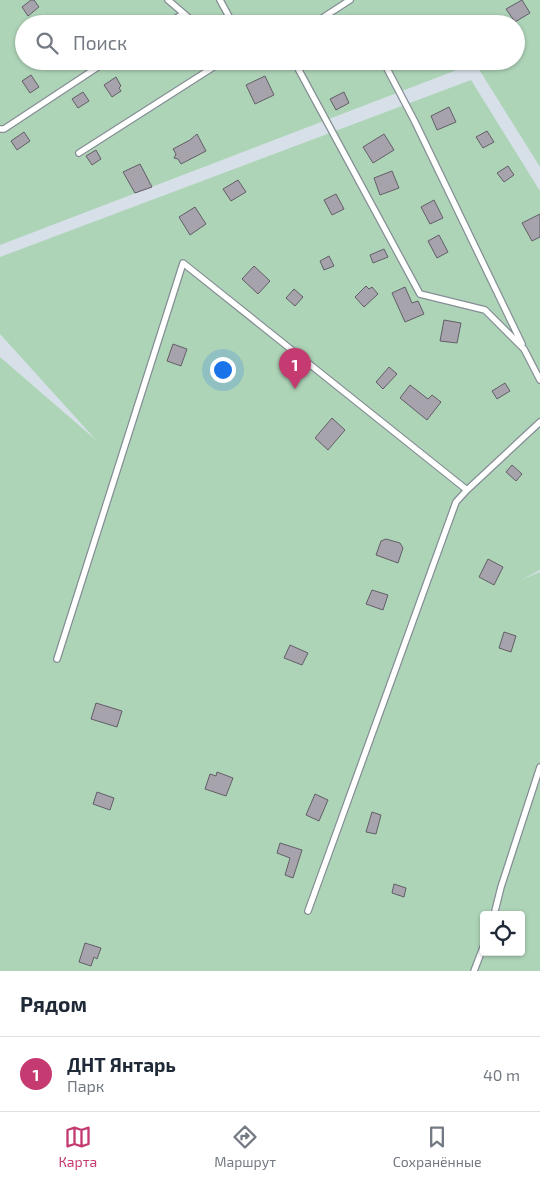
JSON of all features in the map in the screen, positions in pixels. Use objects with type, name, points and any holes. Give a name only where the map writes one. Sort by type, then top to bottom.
[{"type":"lane","points":[[168,0],[183,14]]},
{"type":"lane","points":[[220,0],[228,15]]},
{"type":"lane","points":[[327,15],[350,0]]},
{"type":"lane","points":[[0,129],[4,130],[94,70]]},
{"type":"lane","points":[[79,153],[209,70]]},
{"type":"lane","points":[[299,70],[420,294],[485,310],[524,350]]},
{"type":"lane","points":[[388,70],[415,122],[540,380]]},
{"type":"lane","points":[[57,659],[183,263],[466,490]]},
{"type":"lane","points":[[308,911],[456,502],[466,490],[540,422]]},
{"type":"lane","points":[[495,911],[540,766]]},
{"type":"lane","points":[[474,971],[480,955]]},
{"type":"green space","points":[[0,0],[540,0],[540,167],[479,70],[525,70],[525,15],[15,15],[15,70],[457,70],[0,245]]},
{"type":"green space","points":[[471,80],[540,191],[540,570],[521,580],[540,572],[540,971],[0,971],[0,357],[96,440],[0,334],[0,257]]},
{"type":"building","points":[[31,0],[34,0],[39,7],[27,15],[22,7]]},
{"type":"building","points":[[522,0],[530,13],[525,16],[510,15],[506,9]]},
{"type":"building","points":[[31,75],[39,87],[30,93],[22,81]]},
{"type":"building","points":[[265,76],[274,95],[255,104],[246,85]]},
{"type":"building","points":[[116,77],[121,86],[119,88],[121,91],[112,97],[104,85]]},
{"type":"building","points":[[83,92],[89,101],[78,108],[72,99]]},
{"type":"building","points":[[344,92],[349,103],[336,110],[330,99]]},
{"type":"building","points":[[449,107],[456,122],[437,130],[431,116]]},
{"type":"building","points":[[487,131],[494,142],[483,148],[476,137]]},
{"type":"building","points":[[24,132],[30,141],[17,150],[11,141]]},
{"type":"building","points":[[197,134],[206,151],[181,164],[178,159],[174,158],[176,154],[173,149]]},
{"type":"building","points":[[384,134],[394,150],[373,163],[363,147]]},
{"type":"building","points":[[96,150],[101,159],[92,165],[86,156]]},
{"type":"building","points":[[140,164],[152,187],[135,193],[123,172]]},
{"type":"building","points":[[508,166],[514,175],[504,182],[497,173]]},
{"type":"building","points":[[392,171],[399,188],[380,195],[374,178]]},
{"type":"building","points":[[238,180],[246,192],[231,201],[223,189]]},
{"type":"building","points":[[336,194],[344,209],[332,215],[324,200]]},
{"type":"building","points":[[434,200],[443,218],[430,224],[421,207]]},
{"type":"building","points":[[195,207],[206,224],[190,235],[179,217]]},
{"type":"building","points":[[540,214],[540,237],[532,241],[522,223]]},
{"type":"building","points":[[439,235],[448,252],[437,258],[428,241]]},
{"type":"building","points":[[384,249],[388,257],[373,263],[370,255]]},
{"type":"building","points":[[329,256],[334,266],[324,270],[320,261]]},
{"type":"building","points":[[254,266],[270,281],[258,294],[242,279]]},
{"type":"building","points":[[366,286],[369,289],[372,287],[378,294],[364,307],[355,297]]},
{"type":"building","points":[[405,287],[412,303],[418,301],[424,314],[405,322],[392,293]]},
{"type":"building","points":[[294,289],[303,297],[295,306],[286,298]]},
{"type":"building","points":[[444,320],[461,323],[457,343],[440,341]]},
{"type":"building","points":[[173,344],[187,349],[181,366],[167,361]]},
{"type":"building","points":[[389,367],[397,374],[383,389],[376,382]]},
{"type":"building","points":[[505,383],[510,391],[497,399],[492,391]]},
{"type":"building","points":[[410,385],[428,399],[432,395],[441,402],[427,420],[400,398]]},
{"type":"building","points":[[332,418],[345,430],[328,450],[315,438]]},
{"type":"building","points":[[512,465],[522,474],[516,481],[506,472]]},
{"type":"building","points":[[386,539],[400,543],[403,548],[398,563],[376,555],[381,541]]},
{"type":"building","points":[[488,559],[503,567],[494,585],[479,577]]},
{"type":"building","points":[[372,590],[388,595],[383,610],[366,604]]},
{"type":"building","points":[[504,632],[516,636],[511,652],[499,648]]},
{"type":"building","points":[[290,645],[308,653],[302,665],[284,658]]},
{"type":"building","points":[[96,703],[122,711],[117,727],[91,719]]},
{"type":"building","points":[[217,772],[233,778],[226,796],[205,789],[210,774],[216,776]]},
{"type":"building","points":[[97,792],[114,798],[110,810],[93,804]]},
{"type":"building","points":[[315,794],[328,800],[319,821],[306,815]]},
{"type":"building","points":[[372,812],[381,815],[376,834],[366,832]]},
{"type":"building","points":[[280,843],[302,850],[293,878],[285,875],[290,858],[277,853]]},
{"type":"building","points":[[394,884],[406,888],[404,897],[392,893]]},
{"type":"building","points":[[85,943],[101,948],[97,959],[94,957],[91,966],[79,962]]},
{"type":"place","name":"ДНТ Янтарь","points":[[295,389]]}]
